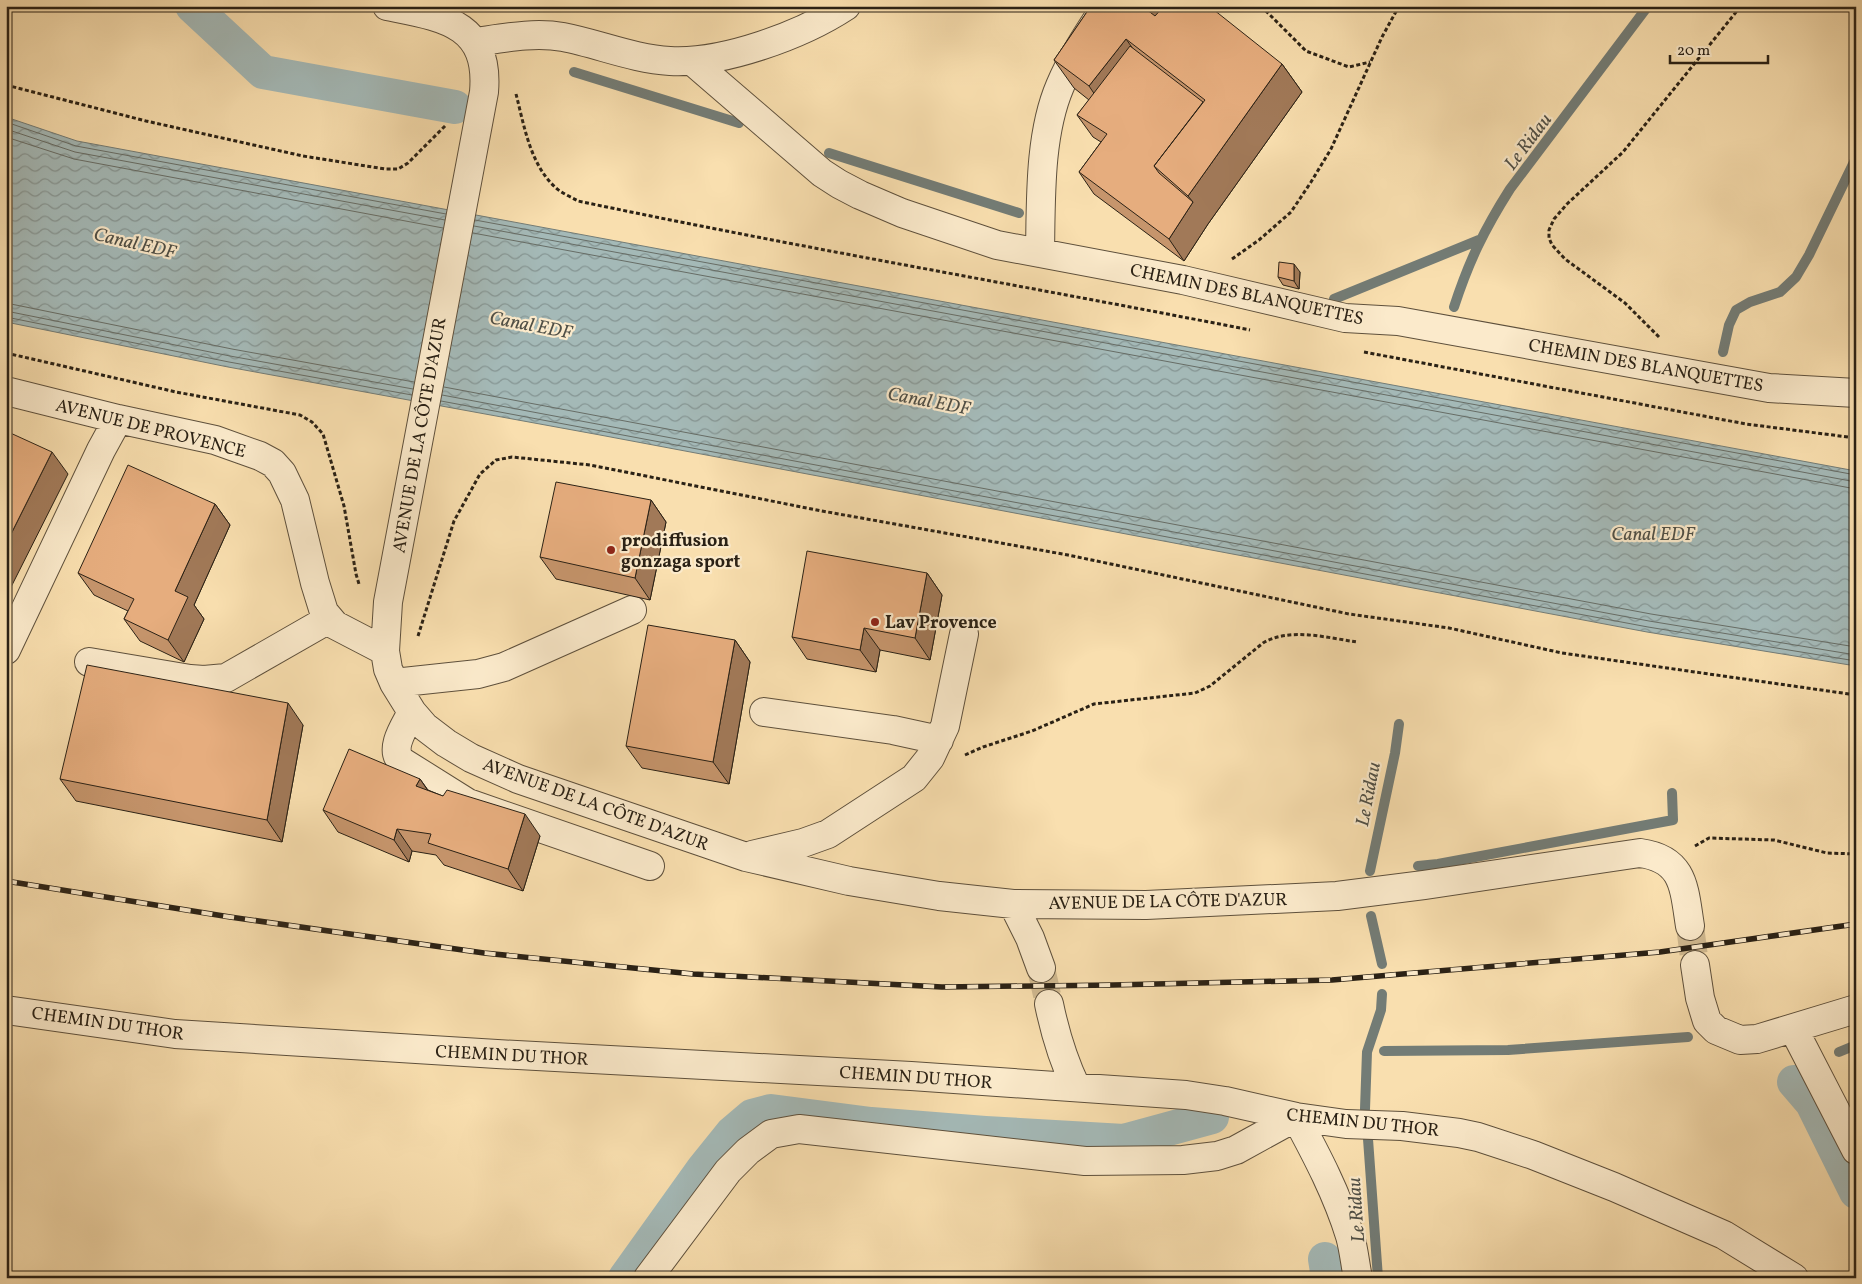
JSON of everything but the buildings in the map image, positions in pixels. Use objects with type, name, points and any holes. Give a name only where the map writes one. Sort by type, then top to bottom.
[{"type":"street","points":[[387,6],[446,20],[461,28],[476,42],[529,35],[562,37],[669,61],[692,61],[749,49],[807,28],[846,6]]},
{"type":"street","points":[[1040,253],[1042,174],[1050,121],[1059,87],[1078,48],[1106,6]]},
{"type":"street","name":"AVENUE DE LA CÔTE D'AZUR","points":[[476,42],[484,69],[485,81],[388,602],[386,651],[388,669],[394,683],[412,712],[425,727],[446,743],[471,758],[518,779],[746,856],[849,881],[939,896],[1013,904],[1146,905],[1337,896],[1424,885],[1622,854],[1654,854],[1668,862]]},
{"type":"street","name":"CHEMIN DES BLANQUETTES","points":[[692,61],[776,135],[839,184],[902,213],[997,244],[1183,280],[1346,318],[1398,321],[1769,388],[1856,393]]},
{"type":"street","name":"AVENUE DE PROVENCE","points":[[6,391],[118,419],[215,440],[260,456],[273,463],[282,473],[295,500],[320,600],[329,619]]},
{"type":"street","points":[[6,650],[101,450],[118,419]]},
{"type":"street","points":[[394,683],[488,672],[504,667],[632,610]]},
{"type":"street","points":[[89,662],[190,679],[226,678],[329,619],[386,651]]},
{"type":"street","points":[[746,856],[816,839],[846,824],[914,778],[930,758],[945,726],[964,634]]},
{"type":"street","points":[[412,712],[401,733],[396,751],[397,757],[401,761],[468,802],[650,866]]},
{"type":"street","points":[[764,712],[893,730],[939,740]]},
{"type":"street","points":[[1668,862],[1679,876],[1684,891],[1690,926]]},
{"type":"street","points":[[1013,904],[1030,938],[1041,968]]},
{"type":"street","points":[[1694,966],[1705,1017],[1716,1030],[1732,1038],[1745,1041],[1845,1012]]},
{"type":"street","points":[[1049,1004],[1055,1036],[1065,1065],[1076,1087]]},
{"type":"street","name":"CHEMIN DU THOR","points":[[6,1010],[175,1034],[497,1054],[911,1076],[1186,1095],[1225,1101],[1296,1117],[1346,1124],[1402,1126],[1459,1133],[1533,1155],[1614,1187],[1724,1235],[1794,1278]]},
{"type":"street","points":[[1793,1028],[1856,1150]]},
{"type":"street","points":[[648,1278],[728,1171],[748,1151],[771,1134],[799,1129],[1085,1161],[1183,1160],[1217,1156],[1236,1150],[1296,1117],[1321,1163],[1336,1198],[1350,1238],[1358,1278]]},
{"type":"path","points":[[1261,6],[1306,51],[1349,67],[1371,62]]},
{"type":"path","points":[[1227,261],[1236,257],[1259,240],[1291,212],[1331,149],[1371,62],[1400,6]]},
{"type":"path","points":[[1684,372],[1663,341],[1625,303],[1565,259],[1552,246],[1549,230],[1554,219],[1567,204],[1623,152],[1741,6]]},
{"type":"path","points":[[6,85],[156,123],[303,156],[385,169],[398,169],[408,163],[448,124]]},
{"type":"path","points":[[386,651],[405,652],[413,646],[419,636],[434,581],[454,521],[480,474],[496,460],[512,457],[590,465],[822,511],[1068,555],[1349,614],[1449,628],[1562,652],[1856,695]]},
{"type":"path","points":[[964,756],[983,747],[1032,731],[1094,704],[1107,701],[1194,693],[1202,690],[1210,686],[1263,643],[1272,638],[1310,636],[1357,642]]},
{"type":"path","points":[[1668,862],[1709,838],[1774,840],[1827,853],[1856,854]]},
{"type":"water","name":"Canal EDF","points":[[6,117],[77,141],[1856,471],[1856,666],[1647,632],[228,367],[6,322]]},
{"type":"waterway","points":[[192,6],[263,72],[455,107]]},
{"type":"waterway","name":"Le Ridau","points":[[1454,307],[1478,246],[1510,189],[1648,6]]},
{"type":"waterway","points":[[574,72],[739,123]]},
{"type":"waterway","points":[[829,153],[1019,213]]},
{"type":"waterway","points":[[1723,352],[1729,325],[1736,310],[1750,302],[1780,292],[1796,277],[1809,255],[1856,158]]},
{"type":"waterway","points":[[1334,299],[1479,240]]},
{"type":"waterway","name":"Le Ridau","points":[[1370,871],[1395,753],[1399,724]]},
{"type":"waterway","points":[[1418,866],[1438,864],[1673,820],[1672,793]]},
{"type":"waterway","name":"Le Ridau","points":[[1371,916],[1382,964]]},
{"type":"waterway","name":"Le Ridau","points":[[1365,1109],[1367,1052],[1381,1010],[1382,994]]},
{"type":"waterway","points":[[1384,1051],[1508,1050],[1688,1037]]},
{"type":"waterway","points":[[1839,1052],[1856,1045]]},
{"type":"waterway","points":[[1794,1082],[1812,1103],[1856,1192]]},
{"type":"waterway","points":[[625,1278],[703,1169],[732,1133],[752,1116],[771,1111],[871,1124],[1124,1141],[1212,1117]]},
{"type":"waterway","name":"Le Ridau","points":[[1368,1139],[1378,1278]]},
{"type":"waterway","points":[[1325,1259],[1328,1278]]},
{"type":"tunnel","points":[[1690,926],[1695,965]]},
{"type":"tunnel","points":[[1041,968],[1049,1004]]},
{"type":"railway","points":[[6,881],[230,917],[484,953],[693,974],[942,987],[1332,980],[1660,952],[1856,924]]},
{"type":"place","name":"prodiffusion gonzaga sport","points":[[611,550]]},
{"type":"place","name":"Lav Provence","points":[[875,622]]}]
